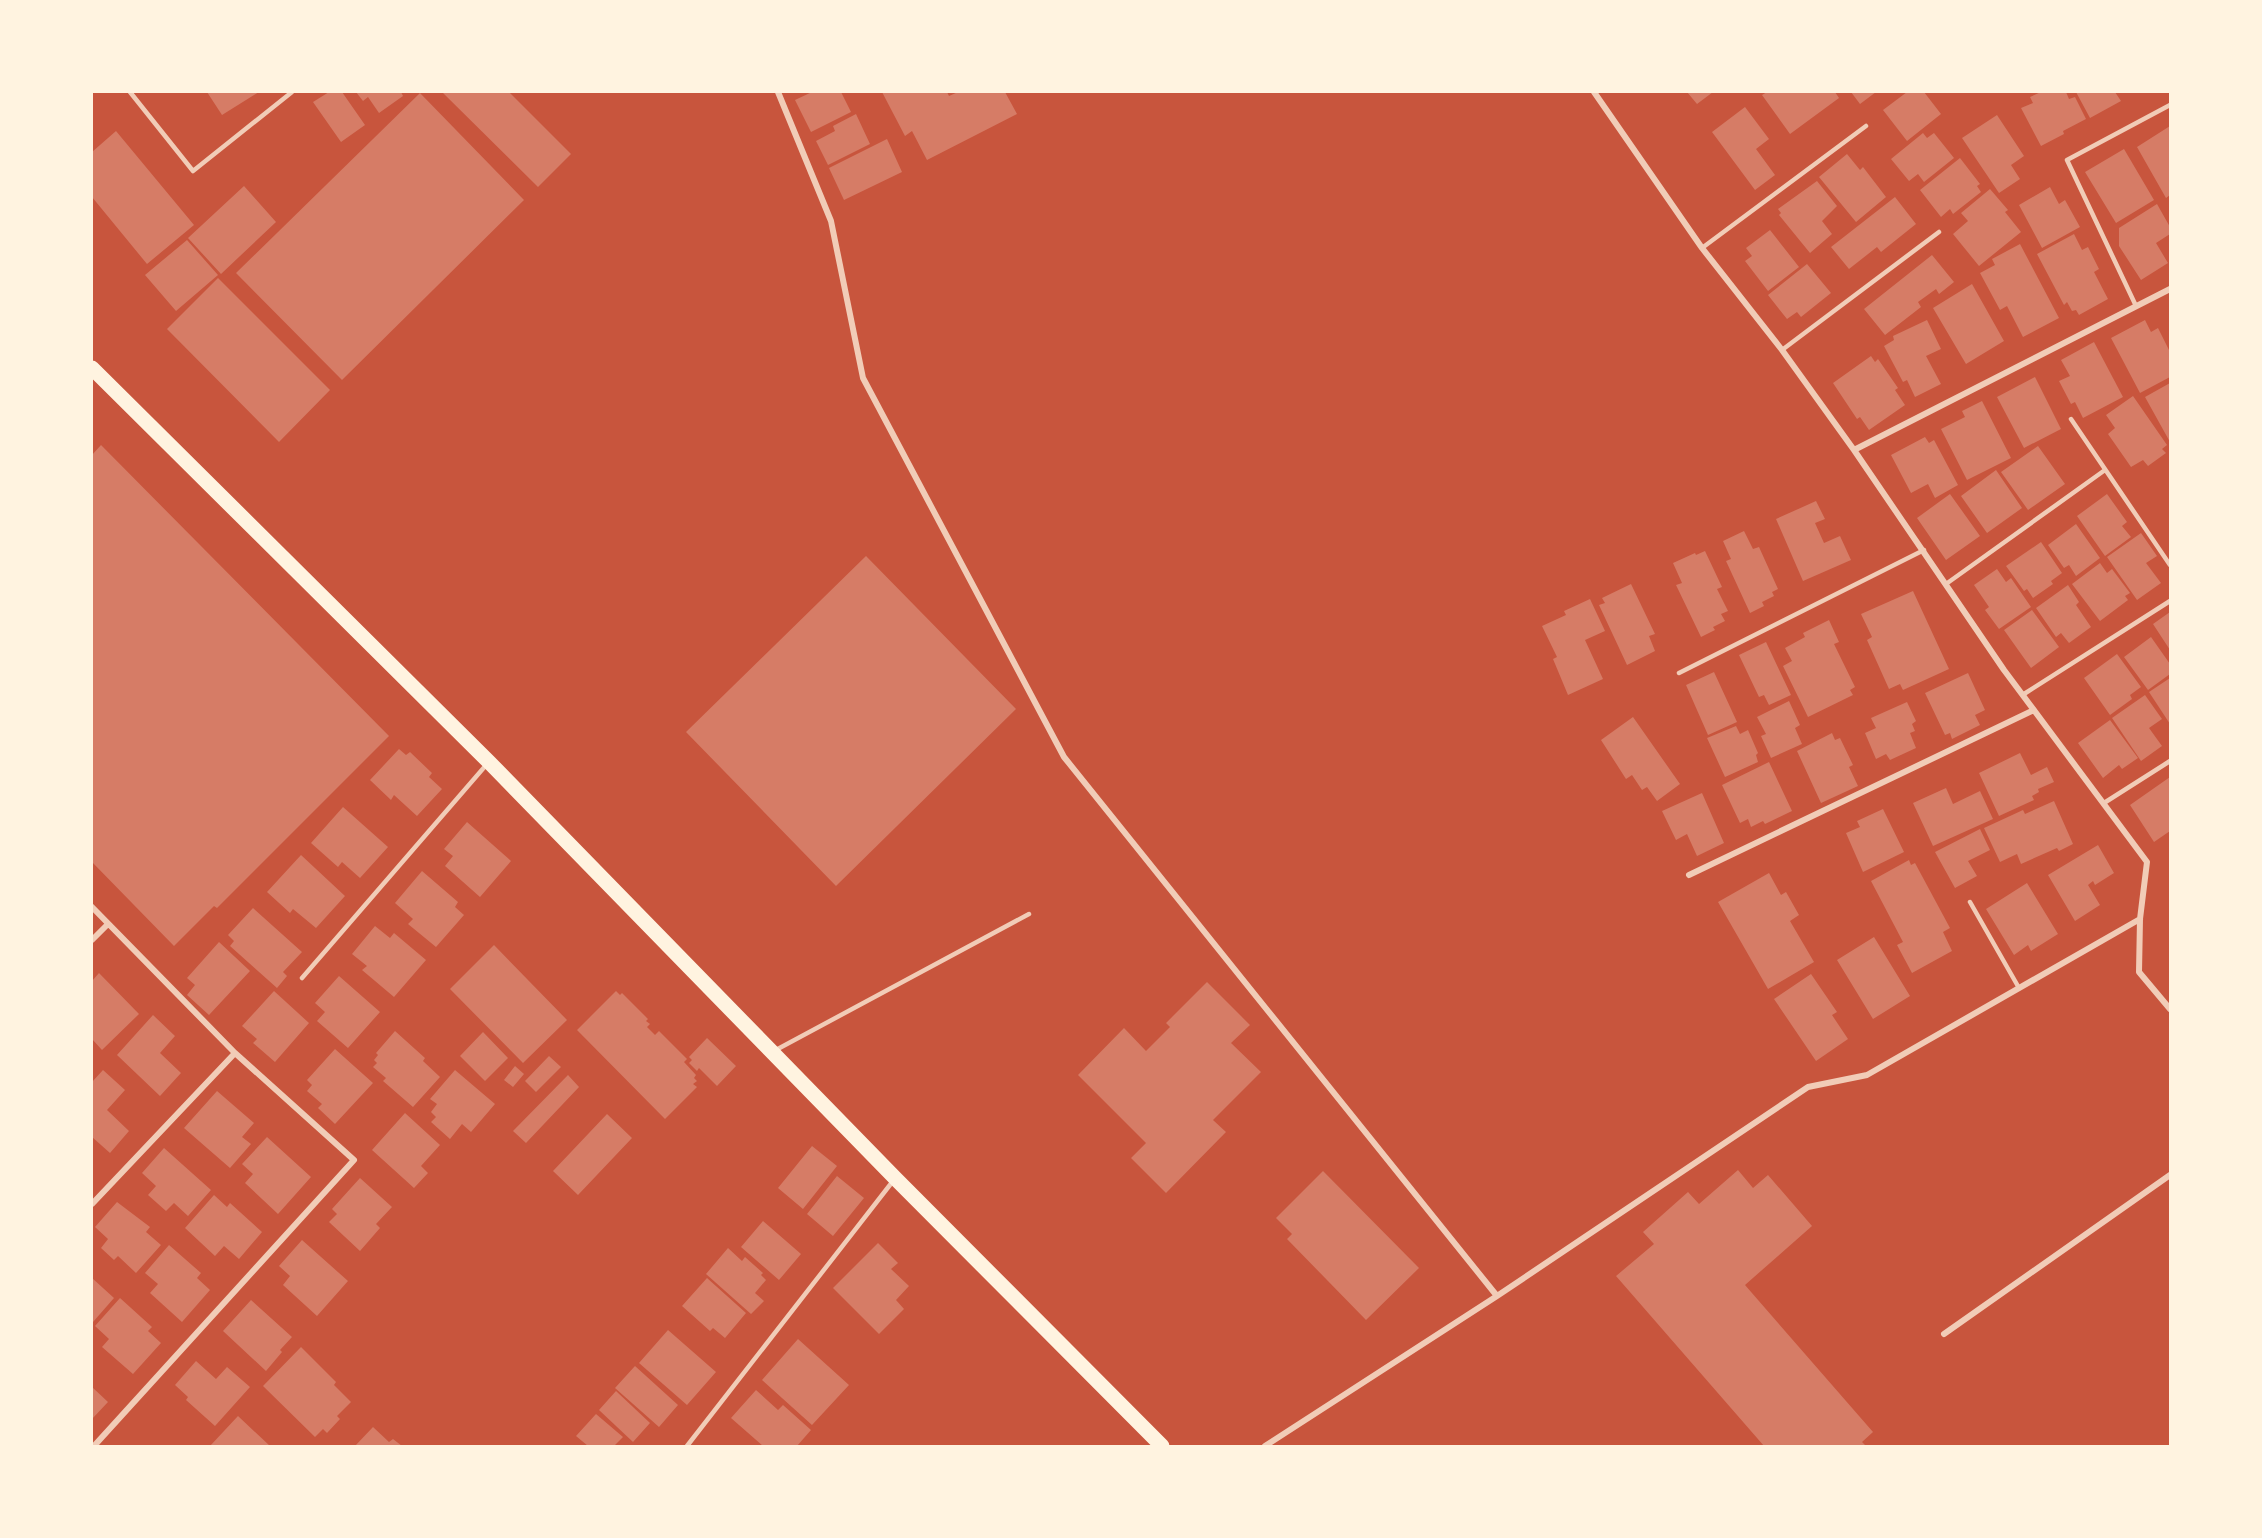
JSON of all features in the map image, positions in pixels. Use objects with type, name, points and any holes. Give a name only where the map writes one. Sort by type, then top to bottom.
[{"type":"main road","points":[[92,368],[489,762],[896,1179],[1162,1446]]},
{"type":"street","points":[[778,92],[831,221],[863,378],[1064,757],[1497,1296]]},
{"type":"street","points":[[1594,92],[1702,248],[1782,350],[1854,450],[2004,670],[2147,862],[2140,919],[2139,972],[2170,1009]]},
{"type":"street","points":[[1854,450],[2170,289]]},
{"type":"street","points":[[1689,875],[2034,710]]},
{"type":"street","points":[[92,907],[235,1053],[354,1160],[94,1446]]},
{"type":"street","points":[[1265,1446],[1497,1296],[1808,1087],[1867,1075],[2140,919]]},
{"type":"street","points":[[92,940],[108,924]]},
{"type":"street","points":[[92,1204],[235,1053]]},
{"type":"street","points":[[1944,1334],[2170,1176]]},
{"type":"lane","points":[[130,92],[193,171],[292,92]]},
{"type":"lane","points":[[2136,306],[2067,160],[2170,105]]},
{"type":"lane","points":[[1702,248],[1866,126]]},
{"type":"lane","points":[[1782,350],[1939,232]]},
{"type":"lane","points":[[2071,419],[2170,565]]},
{"type":"lane","points":[[1946,584],[2105,470]]},
{"type":"lane","points":[[1678,673],[1924,550]]},
{"type":"lane","points":[[2024,694],[2170,601]]},
{"type":"lane","points":[[2104,803],[2170,761]]},
{"type":"lane","points":[[302,978],[489,762]]},
{"type":"lane","points":[[1970,902],[2019,988]]},
{"type":"lane","points":[[772,1052],[1029,914]]},
{"type":"lane","points":[[687,1446],[896,1179]]},
{"type":"building","points":[[207,92],[259,92],[222,115]]},
{"type":"building","points":[[329,92],[342,92],[365,125],[341,142],[313,102]]},
{"type":"building","points":[[356,92],[401,92],[403,96],[379,113],[368,97],[363,101]]},
{"type":"building","points":[[442,92],[509,92],[571,154],[538,187]]},
{"type":"building","points":[[812,92],[841,92],[851,112],[811,132],[795,100]]},
{"type":"building","points":[[882,92],[947,92],[949,96],[958,92],[1005,92],[1017,114],[927,160],[912,131],[905,136]]},
{"type":"building","points":[[1687,92],[1713,92],[1697,104]]},
{"type":"building","points":[[1767,92],[1835,92],[1839,98],[1790,134],[1762,95]]},
{"type":"building","points":[[1851,92],[1876,92],[1860,104]]},
{"type":"building","points":[[1907,92],[1924,92],[1941,114],[1907,141],[1883,110]]},
{"type":"building","points":[[2041,92],[2066,92],[2069,99],[2075,97],[2086,119],[2041,146],[2021,108],[2033,103],[2030,97]]},
{"type":"building","points":[[2076,92],[2115,92],[2121,101],[2090,118]]},
{"type":"building","points":[[420,93],[524,200],[342,380],[236,273]]},
{"type":"building","points":[[1745,107],[1769,139],[1756,149],[1775,175],[1755,190],[1712,132]]},
{"type":"building","points":[[856,114],[870,144],[828,165],[816,141],[835,131],[833,126]]},
{"type":"building","points":[[1997,115],[2024,156],[2011,165],[2020,179],[1999,193],[1962,138]]},
{"type":"building","points":[[2170,126],[2170,195],[2166,198],[2137,147]]},
{"type":"building","points":[[116,131],[194,225],[147,264],[92,197],[92,152]]},
{"type":"building","points":[[1923,133],[1927,138],[1934,133],[1954,158],[1924,182],[1918,174],[1909,181],[1891,159]]},
{"type":"building","points":[[887,139],[902,172],[844,200],[829,168]]},
{"type":"building","points":[[2124,149],[2154,200],[2116,223],[2085,172]]},
{"type":"building","points":[[1847,154],[1860,170],[1863,167],[1886,197],[1856,222],[1819,177]]},
{"type":"building","points":[[1960,158],[1980,184],[1977,186],[1981,192],[1953,214],[1950,209],[1941,217],[1920,190]]},
{"type":"building","points":[[1817,181],[1837,206],[1822,221],[1832,234],[1810,253],[1779,215],[1781,213],[1778,209]]},
{"type":"building","points":[[244,186],[276,222],[221,274],[188,238]]},
{"type":"building","points":[[2050,187],[2059,204],[2065,200],[2080,227],[2042,248],[2019,205]]},
{"type":"building","points":[[1990,189],[2008,210],[2005,212],[2021,232],[1979,266],[1953,234],[1968,221],[1961,213]]},
{"type":"building","points":[[1895,197],[1916,224],[1881,252],[1877,247],[1849,269],[1831,247]]},
{"type":"building","points":[[2157,204],[2170,227],[2170,234],[2156,243],[2168,263],[2141,280],[2119,246],[2119,228]]},
{"type":"building","points":[[1770,230],[1799,267],[1768,291],[1745,261],[1752,256],[1746,248]]},
{"type":"building","points":[[2074,234],[2082,250],[2088,247],[2099,269],[2094,272],[2108,299],[2079,315],[2076,310],[2072,311],[2067,302],[2064,305],[2037,254]]},
{"type":"building","points":[[187,240],[218,275],[176,311],[145,275]]},
{"type":"building","points":[[2020,244],[2059,318],[2023,337],[2007,306],[2000,310],[1980,273],[1995,265],[1992,259]]},
{"type":"building","points":[[1932,255],[1954,282],[1939,294],[1936,289],[1918,302],[1921,307],[1885,335],[1864,309]]},
{"type":"building","points":[[1807,264],[1831,293],[1801,317],[1797,312],[1787,319],[1768,295]]},
{"type":"building","points":[[218,278],[330,390],[279,442],[167,329]]},
{"type":"building","points":[[1972,284],[2004,341],[1966,364],[1933,308]]},
{"type":"building","points":[[1927,320],[1941,349],[1926,356],[1941,384],[1915,397],[1907,380],[1903,382],[1884,346],[1894,340],[1893,336]]},
{"type":"building","points":[[2145,320],[2151,332],[2158,328],[2170,352],[2170,377],[2140,393],[2111,338]]},
{"type":"building","points":[[2094,342],[2123,397],[2083,418],[2075,402],[2071,404],[2059,381],[2070,376],[2061,360]]},
{"type":"building","points":[[1871,356],[1875,362],[1878,359],[1898,388],[1895,390],[1905,405],[1869,430],[1860,417],[1857,419],[1833,383]]},
{"type":"building","points":[[2035,377],[2061,429],[2024,448],[1997,397]]},
{"type":"building","points":[[2170,383],[2170,442],[2145,397]]},
{"type":"building","points":[[2133,396],[2167,445],[2162,449],[2166,453],[2148,466],[2143,460],[2131,467],[2108,434],[2115,428],[2106,415]]},
{"type":"building","points":[[1982,401],[2011,458],[1967,480],[1941,429],[1965,417],[1962,411]]},
{"type":"building","points":[[1925,437],[1929,443],[1934,440],[1958,485],[1935,498],[1928,484],[1911,493],[1891,455]]},
{"type":"building","points":[[101,445],[389,736],[217,908],[214,906],[174,946],[92,862],[92,455]]},
{"type":"building","points":[[2038,446],[2065,484],[2028,510],[2001,472]]},
{"type":"building","points":[[1996,470],[2022,508],[1987,533],[1961,496]]},
{"type":"building","points":[[1950,494],[1980,536],[1946,560],[1917,518]]},
{"type":"building","points":[[2107,494],[2127,522],[2122,526],[2131,537],[2105,556],[2077,516]]},
{"type":"building","points":[[1816,501],[1825,519],[1815,523],[1824,543],[1840,536],[1851,560],[1803,581],[1776,519]]},
{"type":"building","points":[[2076,524],[2100,558],[2076,576],[2069,565],[2064,568],[2048,545]]},
{"type":"building","points":[[1744,531],[1753,549],[1759,547],[1778,589],[1772,592],[1774,596],[1762,602],[1764,606],[1750,613],[1726,561],[1731,559],[1723,541]]},
{"type":"building","points":[[2141,533],[2157,556],[2146,563],[2161,583],[2137,600],[2107,557]]},
{"type":"building","points":[[2041,542],[2062,573],[2051,581],[2053,584],[2033,598],[2027,589],[2024,591],[2006,566]]},
{"type":"building","points":[[1705,551],[1722,587],[1717,589],[1728,611],[1721,614],[1725,621],[1713,627],[1715,630],[1701,637],[1676,585],[1682,583],[1673,563]]},
{"type":"building","points":[[866,556],[1016,709],[836,886],[686,732]]},
{"type":"building","points":[[2100,563],[2107,573],[2112,569],[2130,593],[2125,596],[2128,600],[2100,621],[2072,584]]},
{"type":"building","points":[[1997,569],[2006,582],[2011,578],[2031,607],[1999,629],[1985,610],[1989,607],[1974,585]]},
{"type":"building","points":[[1631,584],[1655,634],[1649,636],[1655,651],[1627,665],[1599,605],[1605,603],[1602,598]]},
{"type":"building","points":[[2068,585],[2079,602],[2076,605],[2091,627],[2069,643],[2061,633],[2056,637],[2036,608]]},
{"type":"building","points":[[1913,591],[1949,669],[1903,690],[1900,684],[1889,689],[1867,640],[1872,637],[1861,614]]},
{"type":"building","points":[[1590,599],[1605,631],[1585,640],[1603,679],[1568,695],[1553,659],[1557,657],[1542,626],[1566,615],[1564,611]]},
{"type":"building","points":[[2032,610],[2059,647],[2031,668],[2004,630]]},
{"type":"building","points":[[2170,612],[2170,650],[2153,624]]},
{"type":"building","points":[[1829,620],[1839,642],[1834,644],[1855,687],[1850,690],[1853,695],[1808,717],[1783,666],[1792,661],[1785,648],[1805,637],[1803,633]]},
{"type":"building","points":[[2151,637],[2170,664],[2170,674],[2148,690],[2124,657]]},
{"type":"building","points":[[1766,642],[1791,695],[1769,705],[1764,695],[1759,697],[1739,655]]},
{"type":"building","points":[[2117,654],[2141,687],[2130,695],[2132,699],[2110,715],[2084,678]]},
{"type":"building","points":[[1714,672],[1737,722],[1708,735],[1686,685]]},
{"type":"building","points":[[1968,673],[1985,710],[1975,715],[1980,725],[1952,739],[1950,733],[1945,735],[1925,693]]},
{"type":"building","points":[[2170,678],[2170,724],[2149,692]]},
{"type":"building","points":[[2145,695],[2162,719],[2149,728],[2162,746],[2141,761],[2112,718]]},
{"type":"building","points":[[1789,701],[1800,725],[1795,728],[1802,744],[1771,758],[1761,736],[1766,734],[1757,717]]},
{"type":"building","points":[[1907,702],[1916,721],[1912,724],[1915,731],[1910,733],[1916,748],[1890,760],[1886,754],[1876,759],[1865,733],[1876,728],[1871,718]]},
{"type":"building","points":[[1633,717],[1680,784],[1657,801],[1647,787],[1642,790],[1632,775],[1626,779],[1601,740]]},
{"type":"building","points":[[2110,720],[2138,758],[2122,769],[2119,765],[2103,778],[2078,743]]},
{"type":"building","points":[[1736,726],[1740,734],[1748,730],[1758,753],[1756,755],[1758,762],[1725,777],[1707,738]]},
{"type":"building","points":[[1832,733],[1835,740],[1840,738],[1853,765],[1849,767],[1858,786],[1821,803],[1797,751]]},
{"type":"building","points":[[399,749],[406,755],[410,752],[432,773],[429,777],[442,789],[417,816],[394,795],[391,800],[370,780]]},
{"type":"building","points":[[2020,753],[2031,775],[2047,767],[2054,782],[2038,789],[2039,792],[2032,796],[2034,800],[1999,816],[1979,773]]},
{"type":"building","points":[[1769,762],[1792,811],[1765,824],[1763,821],[1751,827],[1748,819],[1740,823],[1722,785]]},
{"type":"building","points":[[2170,777],[2170,831],[2154,842],[2130,805]]},
{"type":"building","points":[[1946,788],[1953,804],[1980,791],[1993,819],[1933,846],[1913,803]]},
{"type":"building","points":[[1702,793],[1724,843],[1697,856],[1687,834],[1676,840],[1662,811]]},
{"type":"building","points":[[2054,801],[2073,844],[2059,851],[2057,848],[2021,864],[2017,854],[2000,862],[1984,828],[2023,810],[2025,814]]},
{"type":"building","points":[[343,807],[388,847],[360,878],[342,862],[338,867],[311,843]]},
{"type":"building","points":[[1883,809],[1904,852],[1863,872],[1846,833],[1860,827],[1857,821]]},
{"type":"building","points":[[467,822],[511,861],[480,897],[445,866],[453,856],[444,849]]},
{"type":"building","points":[[1980,829],[1990,850],[1968,861],[1977,876],[1955,888],[1935,852]]},
{"type":"building","points":[[2098,845],[2114,873],[2095,885],[2093,881],[2088,885],[2100,905],[2075,921],[2048,875]]},
{"type":"building","points":[[301,855],[345,896],[316,928],[293,909],[290,913],[267,892]]},
{"type":"building","points":[[1909,860],[1911,865],[1915,863],[1950,928],[1943,932],[1952,951],[1912,973],[1897,945],[1903,942],[1871,881]]},
{"type":"building","points":[[422,871],[458,902],[455,907],[464,915],[436,947],[408,924],[413,919],[395,903]]},
{"type":"building","points":[[1769,873],[1781,895],[1786,892],[1799,915],[1790,921],[1814,962],[1768,989],[1718,902]]},
{"type":"building","points":[[2027,883],[2058,934],[2031,951],[2028,945],[2014,955],[1986,909]]},
{"type":"building","points":[[253,908],[302,952],[283,972],[287,976],[277,988],[230,946],[234,941],[228,935]]},
{"type":"building","points":[[375,926],[390,938],[394,933],[426,960],[394,997],[362,970],[367,966],[352,954]]},
{"type":"building","points":[[1874,937],[1910,996],[1873,1019],[1837,960]]},
{"type":"building","points":[[219,942],[250,971],[209,1015],[187,995],[195,985],[187,978]]},
{"type":"building","points":[[494,945],[567,1020],[523,1063],[450,989]]},
{"type":"building","points":[[99,973],[139,1014],[102,1050],[92,1039],[92,981]]},
{"type":"building","points":[[1811,974],[1837,1012],[1832,1015],[1848,1039],[1816,1061],[1774,999]]},
{"type":"building","points":[[339,976],[380,1012],[348,1048],[317,1021],[325,1012],[315,1003]]},
{"type":"building","points":[[1207,982],[1250,1025],[1231,1043],[1261,1072],[1213,1120],[1226,1132],[1166,1193],[1131,1158],[1146,1143],[1078,1075],[1124,1028],[1146,1051],[1170,1027],[1166,1023]]},
{"type":"building","points":[[274,991],[309,1023],[275,1062],[253,1043],[257,1039],[242,1026]]},
{"type":"building","points":[[616,991],[620,995],[622,993],[648,1019],[646,1021],[650,1024],[647,1027],[655,1035],[659,1031],[687,1059],[684,1062],[696,1075],[694,1078],[697,1081],[693,1084],[697,1087],[665,1119],[577,1030]]},
{"type":"building","points":[[153,1015],[175,1036],[160,1053],[181,1073],[160,1096],[117,1055]]},
{"type":"building","points":[[395,1031],[425,1058],[423,1061],[440,1077],[413,1107],[383,1081],[386,1078],[373,1067],[377,1063],[374,1060],[378,1055],[376,1053]]},
{"type":"building","points":[[483,1032],[508,1058],[485,1081],[460,1056]]},
{"type":"building","points":[[707,1038],[736,1066],[717,1086],[699,1068],[697,1071],[689,1063],[692,1060],[689,1057]]},
{"type":"building","points":[[335,1049],[373,1083],[335,1124],[318,1108],[322,1104],[307,1091],[312,1085],[307,1080]]},
{"type":"building","points":[[549,1056],[561,1067],[536,1092],[525,1081]]},
{"type":"building","points":[[515,1066],[524,1074],[513,1087],[504,1080]]},
{"type":"building","points":[[103,1070],[125,1090],[107,1110],[129,1131],[110,1153],[92,1137],[92,1082]]},
{"type":"building","points":[[455,1070],[495,1104],[471,1132],[462,1124],[450,1139],[431,1122],[436,1117],[431,1112],[437,1104],[430,1099]]},
{"type":"building","points":[[568,1075],[579,1087],[526,1143],[513,1131]]},
{"type":"building","points":[[217,1091],[254,1123],[242,1137],[251,1144],[230,1168],[184,1128]]},
{"type":"building","points":[[405,1113],[440,1145],[421,1166],[428,1173],[414,1188],[372,1150]]},
{"type":"building","points":[[607,1114],[632,1138],[578,1195],[553,1171]]},
{"type":"building","points":[[267,1137],[311,1177],[278,1214],[245,1183],[253,1174],[242,1164]]},
{"type":"building","points":[[812,1146],[837,1166],[803,1209],[778,1188]]},
{"type":"building","points":[[164,1148],[211,1190],[188,1216],[174,1203],[166,1211],[148,1195],[156,1186],[142,1173]]},
{"type":"building","points":[[1738,1170],[1753,1188],[1768,1175],[1812,1226],[1745,1285],[1873,1432],[1862,1442],[1866,1446],[1764,1446],[1616,1276],[1654,1244],[1643,1232],[1688,1192],[1699,1204]]},
{"type":"building","points":[[1323,1171],[1419,1268],[1366,1320],[1287,1239],[1292,1234],[1276,1218]]},
{"type":"building","points":[[837,1176],[864,1198],[833,1236],[807,1214]]},
{"type":"building","points":[[360,1178],[392,1207],[376,1224],[380,1228],[360,1251],[329,1222],[337,1214],[332,1209]]},
{"type":"building","points":[[214,1195],[227,1207],[230,1203],[262,1232],[239,1259],[224,1246],[215,1256],[185,1228]]},
{"type":"building","points":[[117,1202],[150,1227],[146,1232],[161,1245],[136,1273],[118,1256],[114,1260],[101,1248],[108,1239],[95,1227]]},
{"type":"building","points":[[763,1221],[801,1254],[779,1280],[741,1247]]},
{"type":"building","points":[[302,1240],[348,1281],[317,1316],[283,1285],[290,1276],[279,1266]]},
{"type":"building","points":[[878,1243],[898,1263],[891,1269],[909,1286],[896,1300],[904,1309],[879,1334],[833,1288]]},
{"type":"building","points":[[169,1245],[201,1273],[197,1278],[210,1290],[182,1322],[150,1293],[158,1284],[145,1273]]},
{"type":"building","points":[[728,1248],[742,1261],[745,1257],[763,1273],[761,1275],[766,1280],[755,1293],[764,1301],[751,1314],[706,1274]]},
{"type":"building","points":[[92,1278],[114,1298],[93,1322],[92,1321]]},
{"type":"building","points":[[707,1278],[746,1313],[725,1338],[713,1328],[710,1331],[682,1306]]},
{"type":"building","points":[[120,1298],[152,1327],[148,1331],[161,1343],[133,1374],[102,1347],[109,1339],[95,1326]]},
{"type":"building","points":[[251,1300],[292,1337],[266,1371],[223,1331]]},
{"type":"building","points":[[668,1330],[716,1372],[687,1405],[639,1363]]},
{"type":"building","points":[[798,1339],[849,1385],[812,1425],[762,1380]]},
{"type":"building","points":[[301,1347],[336,1382],[334,1385],[351,1402],[337,1416],[340,1419],[327,1433],[323,1429],[315,1437],[263,1386]]},
{"type":"building","points":[[196,1361],[216,1379],[227,1367],[250,1387],[215,1426],[186,1400],[188,1397],[175,1385]]},
{"type":"building","points":[[635,1366],[678,1405],[659,1427],[615,1388]]},
{"type":"building","points":[[92,1387],[108,1402],[92,1419]]},
{"type":"building","points":[[756,1390],[778,1410],[783,1405],[811,1430],[797,1446],[763,1446],[731,1418]]},
{"type":"building","points":[[616,1391],[650,1423],[633,1442],[599,1410]]},
{"type":"building","points":[[596,1414],[623,1437],[614,1446],[588,1446],[576,1436]]},
{"type":"building","points":[[238,1416],[270,1446],[210,1446]]},
{"type":"building","points":[[373,1427],[389,1442],[393,1439],[402,1446],[355,1446]]}]
